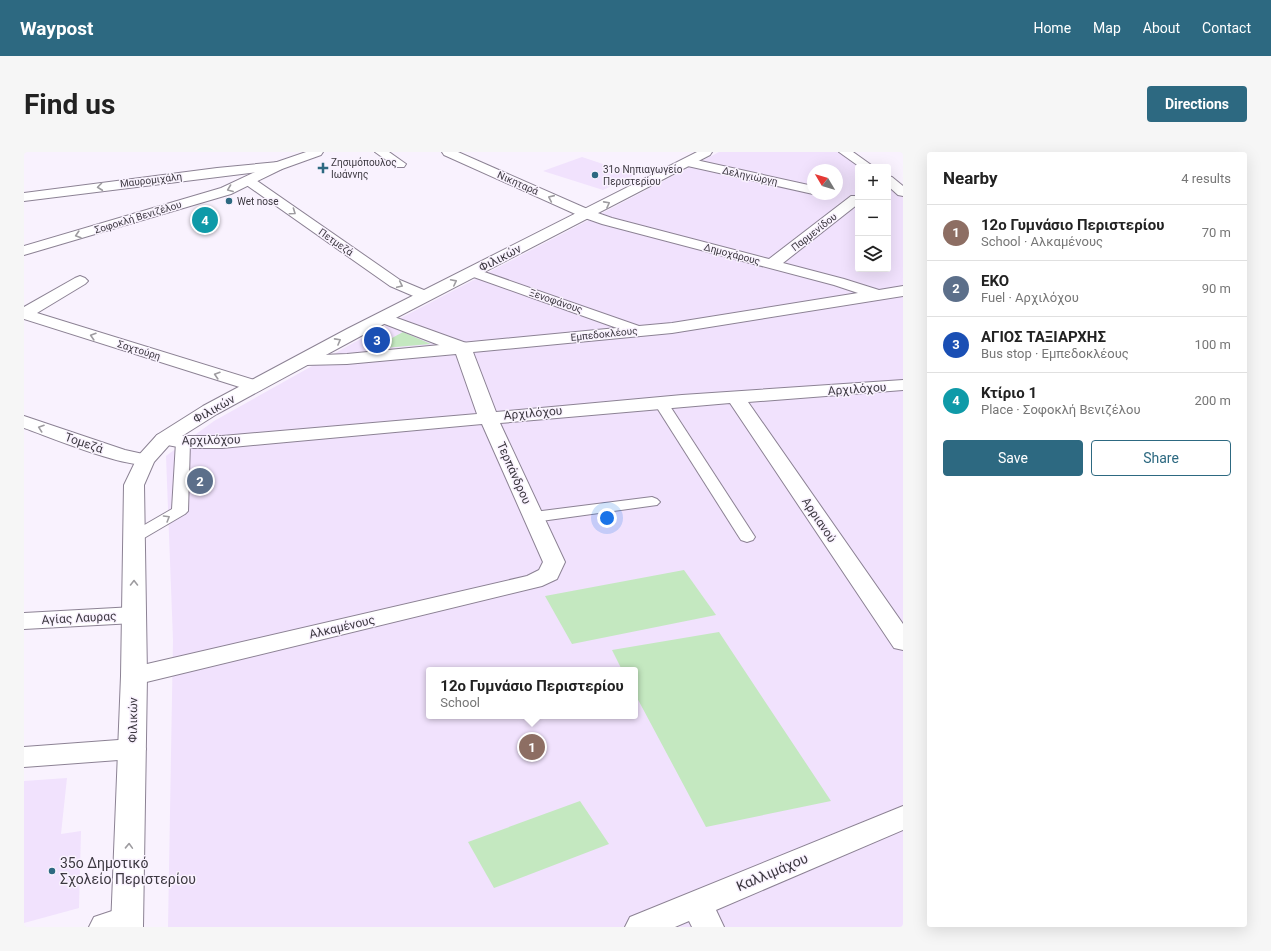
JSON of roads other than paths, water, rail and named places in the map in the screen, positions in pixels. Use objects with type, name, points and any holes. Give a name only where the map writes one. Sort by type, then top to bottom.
[{"type":"street","name":"Σοφοκλή Βενιζέλου","points":[[24,251],[226,191],[278,166],[317,152]]},
{"type":"street","points":[[381,152],[400,164]]},
{"type":"street","name":"Νικηταρά","points":[[448,152],[587,214]]},
{"type":"street","points":[[845,152],[863,164]]},
{"type":"street","name":"Φιλικών","points":[[120,924],[132,749],[134,676],[134,485],[145,460],[164,439],[210,410],[425,296],[587,214],[696,155]]},
{"type":"street","name":"Δεληγιώργη","points":[[696,155],[807,188]]},
{"type":"street","name":"Μαυρομιχάλη","points":[[24,197],[217,172],[278,166]]},
{"type":"street","points":[[891,178],[903,176]]},
{"type":"street","name":"Πετμεζά","points":[[249,181],[395,283],[425,296]]},
{"type":"street","points":[[891,182],[903,192]]},
{"type":"street","points":[[843,196],[855,199]]},
{"type":"street","points":[[891,198],[903,198]]},
{"type":"street","name":"Παρμενίδου","points":[[772,265],[856,200]]},
{"type":"street","name":"Δημοχάρους","points":[[587,214],[607,221],[838,282],[878,295]]},
{"type":"street","name":"Ξενοφάνους","points":[[473,272],[639,330]]},
{"type":"street","points":[[24,314],[80,281]]},
{"type":"street","name":"Εμπεδοκλέους","points":[[304,360],[347,359],[672,328],[903,291]]},
{"type":"street","name":"Σαχτούρη","points":[[24,314],[255,386]]},
{"type":"street","points":[[383,318],[464,348]]},
{"type":"street","name":"Τερπάνδρου","points":[[464,348],[488,417],[554,562],[549,574]]},
{"type":"street","name":"Αρχιλόχου","points":[[164,439],[183,442],[222,442],[488,417],[903,385]]},
{"type":"street","name":"Αρριανού","points":[[736,398],[903,642]]},
{"type":"street","name":"Τομεζά","points":[[24,422],[120,454],[145,460]]},
{"type":"street","name":"Αλκαμένους","points":[[134,676],[534,581],[549,574]]},
{"type":"street","name":"Αγίας Λαυρας","points":[[24,621],[134,615]]},
{"type":"street","points":[[24,757],[132,749]]},
{"type":"street","name":"Καλλιμάχου","points":[[641,927],[702,916],[903,817]]},
{"type":"lane","points":[[661,403],[747,537]]},
{"type":"lane","points":[[133,538],[180,511],[183,442]]},
{"type":"lane","points":[[534,517],[652,502]]},
{"type":"place","name":"Ζησιμόπουλος Ιωάννης","points":[[323,168]]},
{"type":"place","name":"31ο Νηπιαγωγείο Περιστερίου","points":[[595,175]]},
{"type":"place","name":"Wet nose","points":[[229,201]]},
{"type":"place","name":"Κτίριο 1","points":[[205,220]]},
{"type":"place","name":"ΑΓΙΟΣ ΤΑΞΙΑΡΧΗΣ","points":[[377,340]]},
{"type":"place","name":"EKO","points":[[200,481]]},
{"type":"place","name":"12ο Γυμνάσιο Περιστερίου","points":[[532,747]]},
{"type":"place","name":"35ο Δημοτικό Σχολείο Περιστερίου","points":[[52,871]]}]
